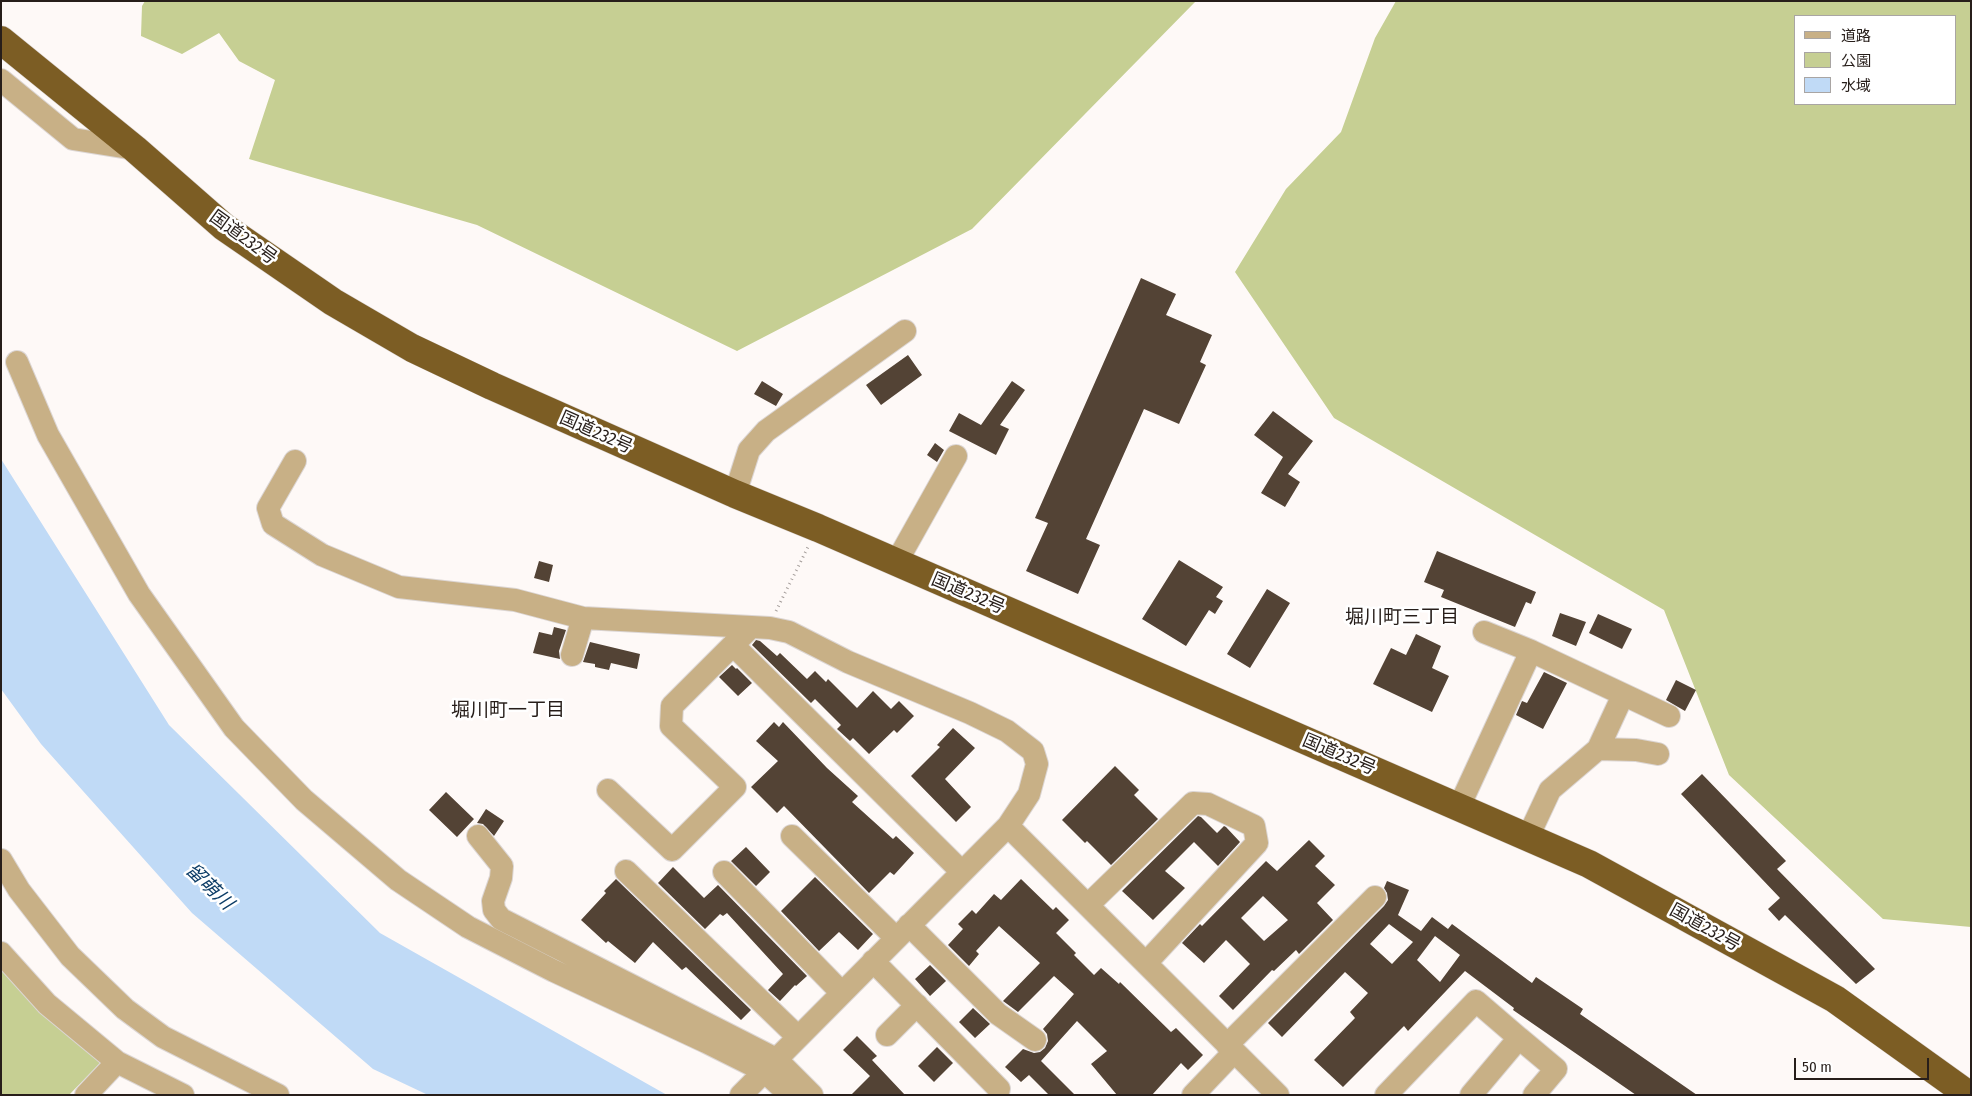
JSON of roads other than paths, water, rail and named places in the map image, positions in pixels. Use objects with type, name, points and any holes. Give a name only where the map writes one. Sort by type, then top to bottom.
[{"type":"highway","name":"国道232号","points":[[1,40],[135,149],[224,227],[334,302],[404,343],[492,386],[734,494],[818,528],[1588,864],[1835,999],[1969,1095]]},
{"type":"street","points":[[1,80],[73,139],[135,149]]},
{"type":"street","points":[[734,494],[750,450],[766,431],[905,332]]},
{"type":"street","points":[[17,362],[48,435],[139,594],[234,728],[304,800],[398,880],[468,927],[554,971],[767,1069],[790,1095]]},
{"type":"street","points":[[896,563],[956,456]]},
{"type":"street","points":[[295,461],[268,508],[273,524],[322,555],[399,587],[515,600],[583,618],[760,628],[789,632],[848,662],[970,713],[1007,731],[1033,751],[1037,764],[1029,794],[1008,826],[741,1095]]},
{"type":"street","points":[[572,655],[583,618]]},
{"type":"street","points":[[608,790],[672,850],[735,787],[671,726],[672,706],[733,645],[760,628]]},
{"type":"street","points":[[1484,632],[1531,651],[1669,716]]},
{"type":"street","points":[[733,645],[962,872]]},
{"type":"street","points":[[1459,807],[1531,651]]},
{"type":"street","points":[[1528,837],[1550,790],[1598,749],[1623,695]]},
{"type":"street","points":[[1598,749],[1636,750],[1658,754]]},
{"type":"street","points":[[1088,905],[1193,803],[1208,804],[1254,826],[1257,843],[1147,962]]},
{"type":"street","points":[[1008,826],[1147,962],[1278,1095]]},
{"type":"street","points":[[478,836],[502,866],[501,878],[493,902],[494,910],[501,919],[812,1095]]},
{"type":"street","points":[[792,836],[998,1014],[1035,1040]]},
{"type":"street","points":[[1,860],[20,890],[70,956],[125,1009],[163,1037],[278,1095]]},
{"type":"street","points":[[626,871],[798,1038]]},
{"type":"street","points":[[724,872],[842,993]]},
{"type":"street","points":[[1193,1095],[1231,1049],[1375,897]]},
{"type":"street","points":[[1,952],[47,1004],[117,1062],[183,1095]]},
{"type":"street","points":[[873,961],[999,1089]]},
{"type":"street","points":[[1386,1095],[1476,1001],[1556,1069],[1534,1095]]},
{"type":"street","points":[[888,1035],[917,1005]]},
{"type":"street","points":[[1471,1095],[1519,1038]]},
{"type":"street","points":[[86,1095],[117,1062]]},
{"type":"water","name":"留萌川","points":[[1,459],[169,725],[380,933],[667,1095],[428,1095],[373,1069],[192,913],[41,744],[1,689]]},
{"type":"district","name":"堀川町三丁目","points":[[1402,618]]},
{"type":"district","name":"堀川町一丁目","points":[[508,711]]}]
